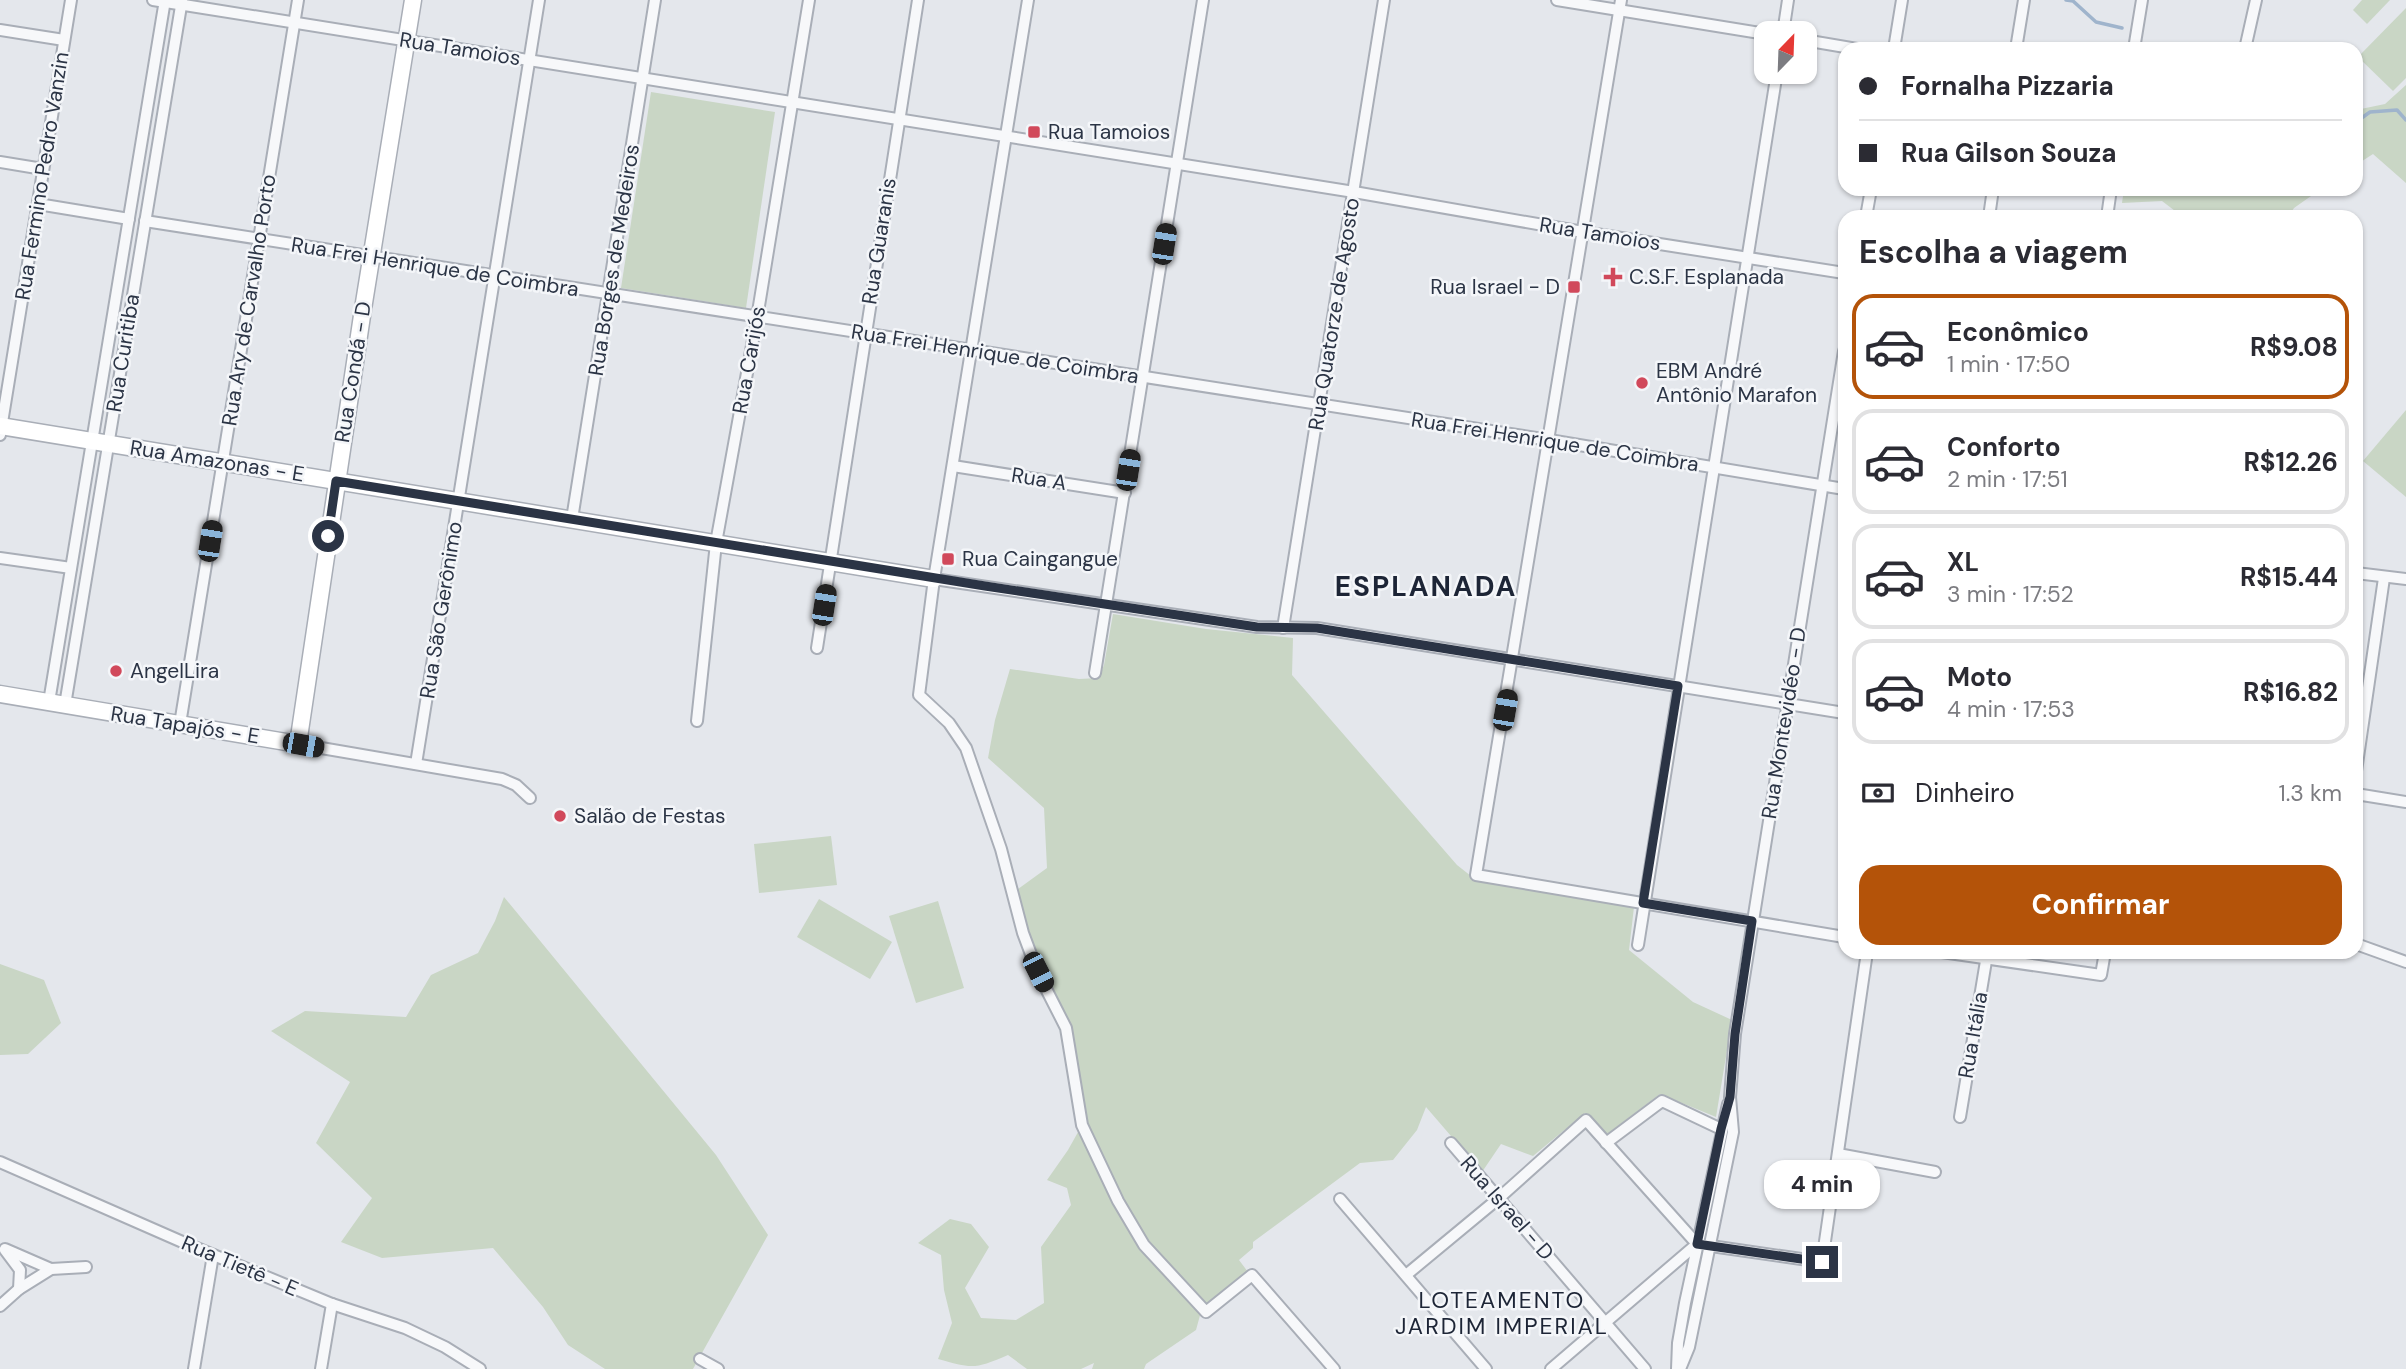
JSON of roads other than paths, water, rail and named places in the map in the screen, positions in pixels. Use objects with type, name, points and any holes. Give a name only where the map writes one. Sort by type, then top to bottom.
[{"type":"street","name":"Rua Fermino Pedro Vanzin","points":[[1,429],[71,0]]},
{"type":"street","name":"Rua Ary de Carvalho Porto","points":[[180,724],[298,0]]},
{"type":"street","name":"Rua Condá - D","points":[[298,744],[336,481],[413,0]]},
{"type":"street","name":"Rua São Gerônimo","points":[[416,764],[539,0]]},
{"type":"street","name":"Rua Borges de Medeiros","points":[[572,519],[655,0]]},
{"type":"street","name":"Rua Carijós","points":[[697,721],[716,543],[757,318],[809,0]]},
{"type":"street","name":"Rua Guaranis","points":[[817,648],[918,0]]},
{"type":"street","points":[[1028,0],[934,579],[919,695],[949,723],[966,748],[1001,849],[1023,933],[1038,972],[1066,1028],[1082,1125],[1118,1201],[1144,1245],[1206,1312],[1252,1275],[1334,1369]]},
{"type":"street","points":[[1095,673],[1203,0]]},
{"type":"street","name":"Rua Quatorze de Agosto","points":[[1283,628],[1384,0]]},
{"type":"street","points":[[1557,0],[1620,5],[1754,32]]},
{"type":"street","points":[[1785,21],[1788,0]]},
{"type":"street","points":[[1895,42],[1902,0]]},
{"type":"street","points":[[2017,42],[2024,0]]},
{"type":"street","points":[[2135,42],[2142,0]]},
{"type":"street","points":[[2247,42],[2256,0]]},
{"type":"street","name":"Rua Tamoios","points":[[161,1],[182,2],[294,23],[1838,272]]},
{"type":"street","name":"Rua Curitiba","points":[[57,704],[100,442],[161,1]]},
{"type":"street","name":"Rua Curitiba","points":[[57,704],[71,568],[145,221],[182,2]]},
{"type":"street","points":[[1620,5],[1476,875],[1838,936]]},
{"type":"street","points":[[0,30],[64,40]]},
{"type":"street","points":[[1817,42],[1838,46]]},
{"type":"street","points":[[1638,945],[1775,84]]},
{"type":"street","points":[[0,162],[43,169]]},
{"type":"street","points":[[38,204],[129,219]]},
{"type":"street","name":"Rua Frei Henrique de Coimbra","points":[[145,221],[1549,440],[1838,488]]},
{"type":"street","name":"Rua Montevidéo - D","points":[[1678,1369],[1678,1343],[1685,1303],[1733,1132],[1730,1097],[1735,1034],[1838,389]]},
{"type":"street","name":"Rua Amazonas - E","points":[[1,429],[100,442],[934,579],[1257,627],[1317,628],[1838,712]]},
{"type":"street","name":"Rua A","points":[[953,466],[1125,493]]},
{"type":"street","points":[[0,558],[71,568]]},
{"type":"street","points":[[2363,574],[2406,579]]},
{"type":"street","points":[[2363,723],[2384,578]]},
{"type":"street","name":"Rua Tapajós - E","points":[[0,694],[502,779],[516,785],[530,798]]},
{"type":"street","points":[[2363,795],[2406,802]]},
{"type":"street","points":[[2363,947],[2406,962]]},
{"type":"street","points":[[1406,1275],[1499,1198],[1586,1120],[1703,1245],[1822,1262],[1866,959]]},
{"type":"street","name":"Rua Itália","points":[[1959,1117],[1986,959]]},
{"type":"street","points":[[2010,959],[2101,975],[2104,959]]},
{"type":"street","name":"Rua Montevidéo - D","points":[[1678,1369],[1689,1347],[1698,1305],[1703,1245],[1721,1129],[1730,1097]]},
{"type":"street","points":[[1606,1143],[1662,1101],[1721,1129]]},
{"type":"street","name":"Rua Israel - D","points":[[1451,1143],[1645,1369]]},
{"type":"street","points":[[1838,1154],[1935,1172]]},
{"type":"street","name":"Rua Tietê - E","points":[[0,1162],[332,1304],[405,1328],[445,1347],[480,1369]]},
{"type":"street","points":[[1340,1199],[1486,1369]]},
{"type":"street","points":[[1551,1369],[1703,1245]]},
{"type":"street","points":[[3,1248],[51,1269],[86,1267]]},
{"type":"street","points":[[3,1248],[20,1270],[19,1289]]},
{"type":"street","points":[[194,1369],[213,1255]]},
{"type":"street","points":[[0,1306],[19,1289],[51,1269]]},
{"type":"street","points":[[1685,1303],[1698,1305]]},
{"type":"street","points":[[321,1369],[332,1304]]},
{"type":"street","points":[[700,1359],[718,1369]]},
{"type":"waterway","points":[[2066,0],[2073,1],[2096,22],[2122,28]]},
{"type":"waterway","points":[[2363,117],[2370,112],[2397,110],[2406,120]]},
{"type":"place","name":"Rua Tamoios","points":[[1034,132]]},
{"type":"place","name":"C.S.F. Esplanada","points":[[1613,277]]},
{"type":"place","name":"Rua Israel - D","points":[[1574,287]]},
{"type":"place","name":"EBM André Antônio Marafon","points":[[1642,383]]},
{"type":"place","name":"Rua Caingangue","points":[[948,559]]},
{"type":"place","name":"AngelLira","points":[[116,671]]},
{"type":"place","name":"Salão de Festas","points":[[560,816]]},
{"type":"district","name":"ESPLANADA","points":[[1426,586]]},
{"type":"district","name":"LOTEAMENTO JARDIM IMPERIAL","points":[[1502,1313]]}]
